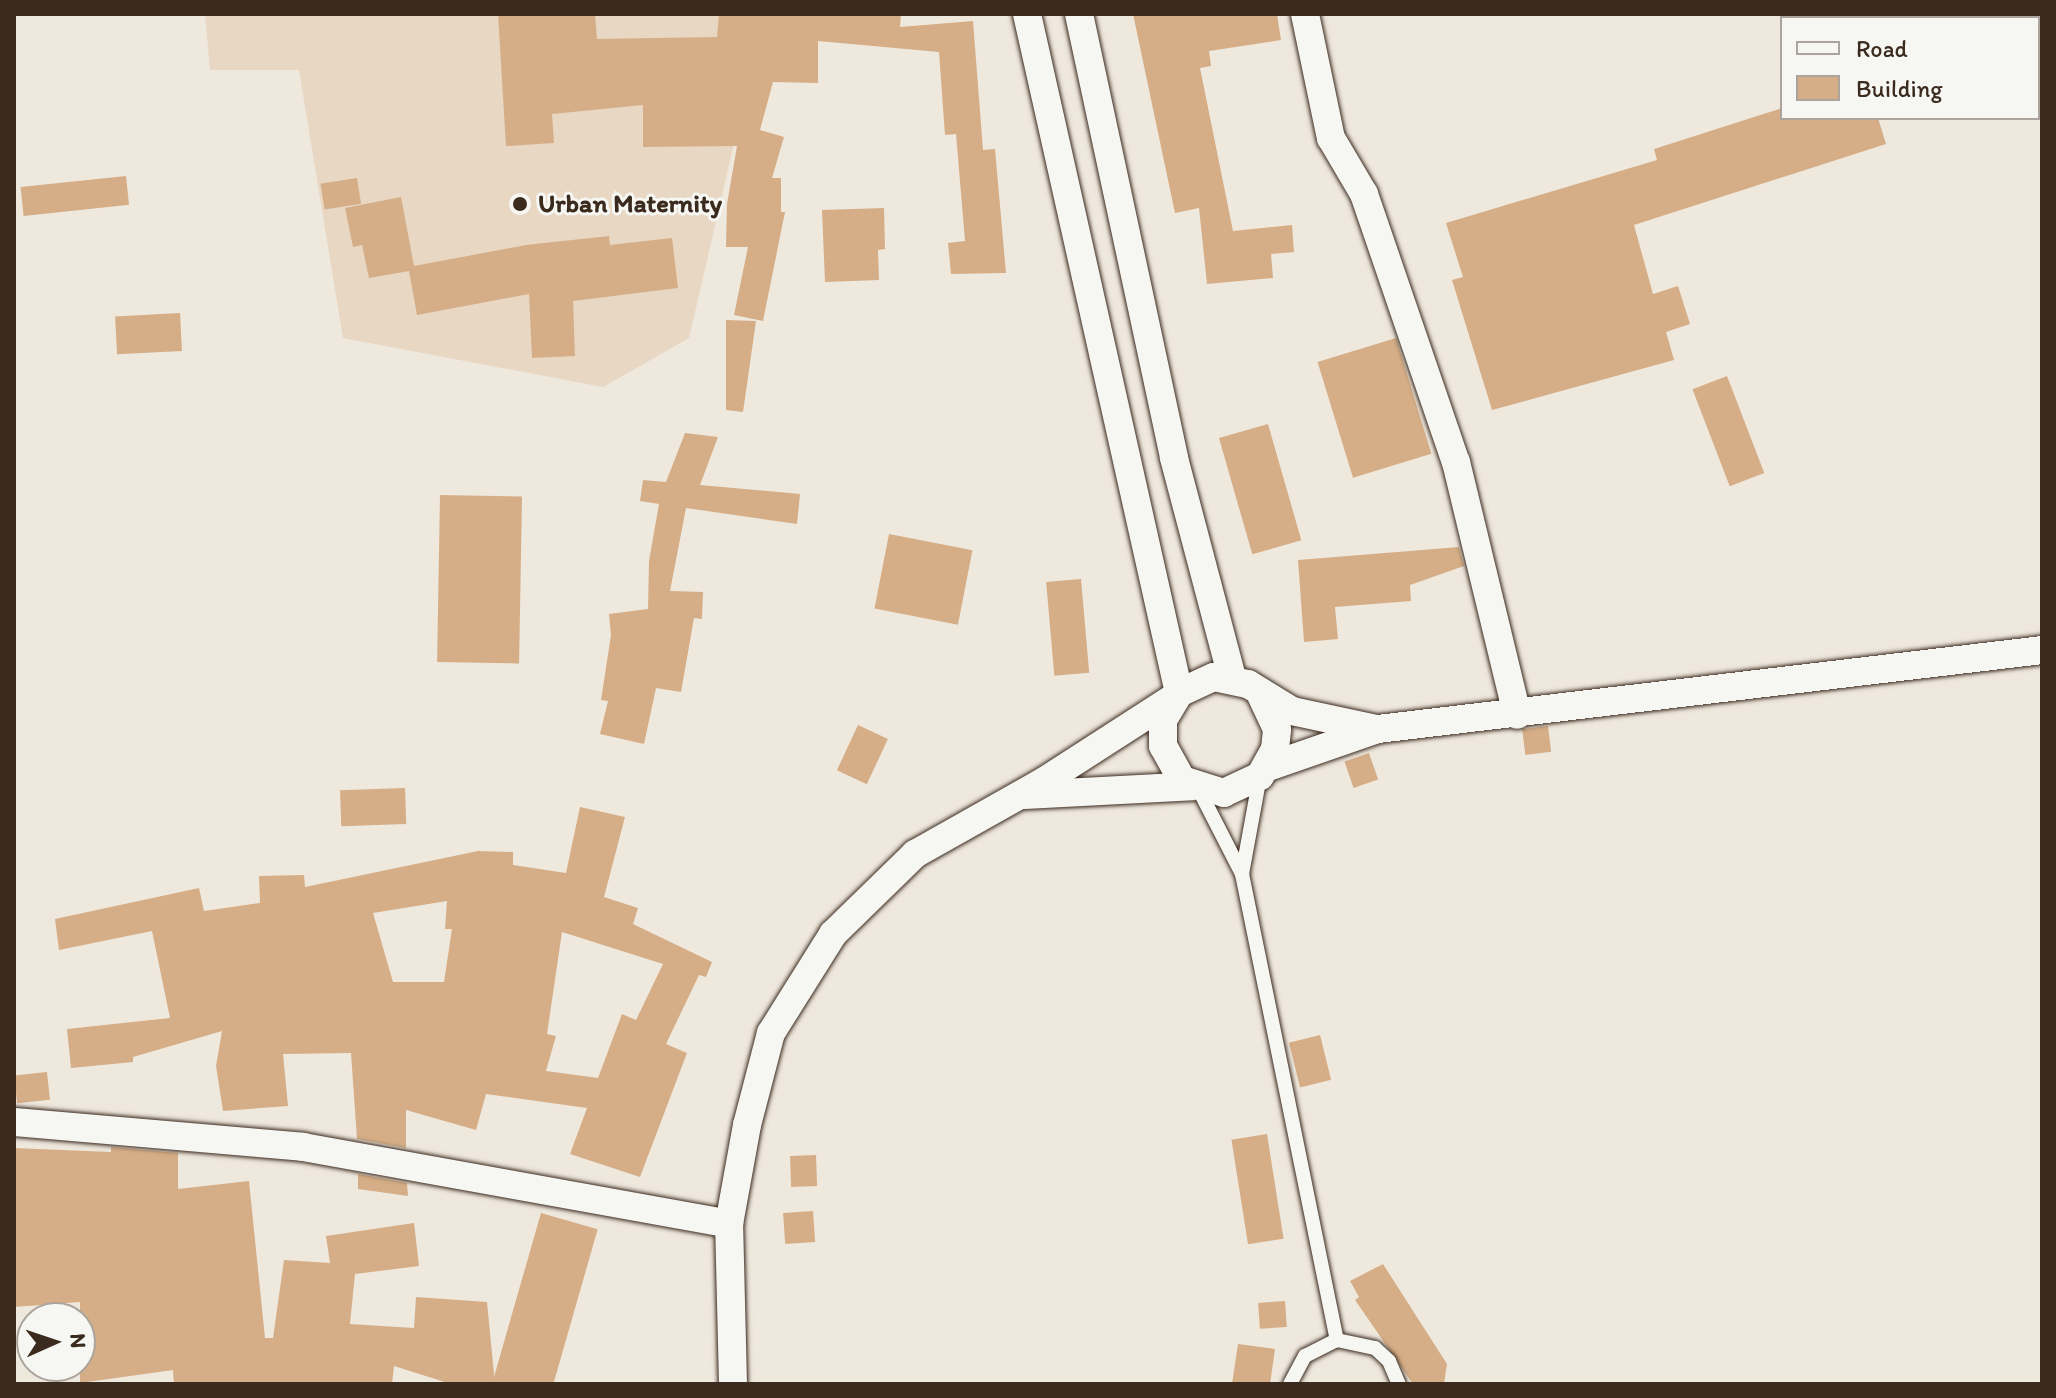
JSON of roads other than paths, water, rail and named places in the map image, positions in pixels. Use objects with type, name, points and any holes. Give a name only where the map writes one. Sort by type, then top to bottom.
[{"type":"street","points":[[1027,14],[1177,695],[1163,720],[1163,746],[1174,770],[1196,787]]},
{"type":"street","points":[[1079,14],[1174,458],[1232,678]]},
{"type":"street","points":[[1305,14],[1331,138],[1364,194],[1456,462],[1517,715]]},
{"type":"street","points":[[1020,795],[1196,787],[1237,790],[1264,771],[1378,729],[1517,715],[2042,650]]},
{"type":"street","points":[[733,1384],[729,1224],[747,1125],[771,1033],[833,934],[915,854],[961,824],[1020,795],[1204,680],[1232,678],[1261,695],[1318,718],[1378,729]]},
{"type":"street","points":[[1261,695],[1277,730],[1264,771]]},
{"type":"street","points":[[14,1122],[303,1147],[729,1224]]},
{"type":"lane","points":[[1242,874],[1264,771]]},
{"type":"lane","points":[[1196,787],[1242,874],[1337,1340]]},
{"type":"lane","points":[[1290,1384],[1305,1356],[1337,1340],[1375,1348],[1389,1361],[1399,1384]]},
{"type":"place","name":"Urban Maternity","points":[[520,204]]}]
